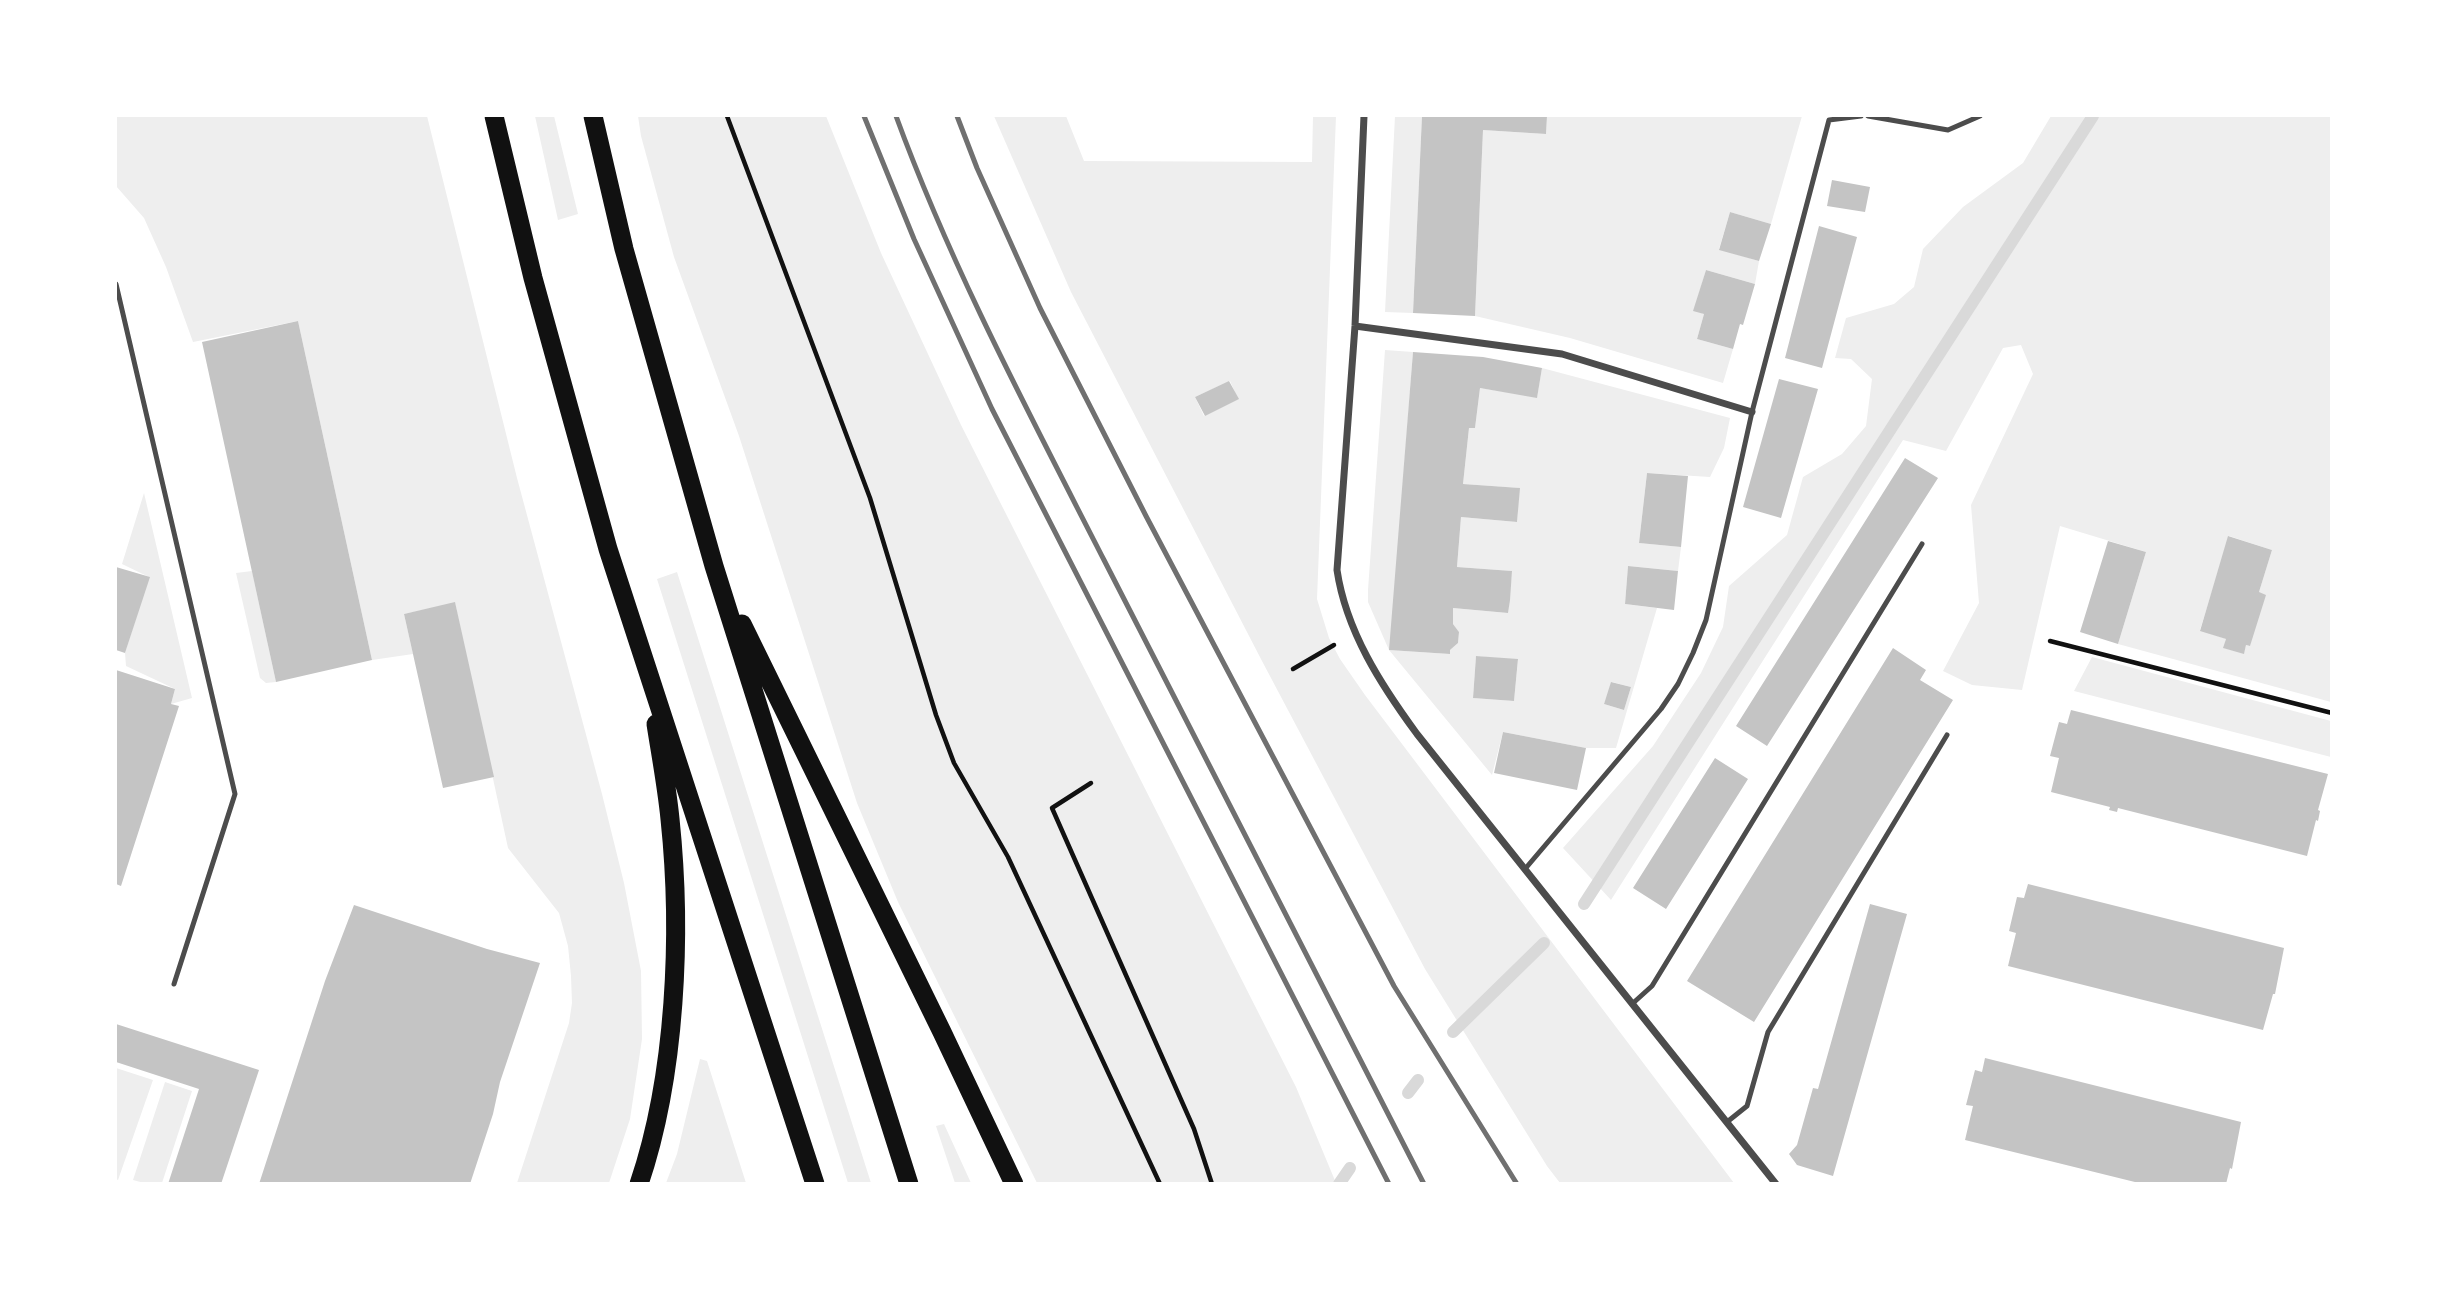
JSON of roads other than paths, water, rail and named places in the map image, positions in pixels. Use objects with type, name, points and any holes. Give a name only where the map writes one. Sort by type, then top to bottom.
[{"type":"highway","points":[[494,116],[533,278],[608,549],[815,1184]]},
{"type":"highway","points":[[593,116],[624,249],[714,566],[909,1184]]},
{"type":"highway","points":[[714,566],[943,1032],[1014,1184]]},
{"type":"highway","points":[[639,1184],[657,1120],[664,1078],[671,1016],[675,891],[670,818],[648,668]]},
{"type":"street","points":[[1364,116],[1356,326],[1337,570],[1340,592],[1356,634],[1395,705],[1776,1184]]},
{"type":"street","points":[[1356,326],[1562,354],[1752,412]]},
{"type":"lane","points":[[1525,869],[1646,729],[1683,674],[1706,620],[1752,412],[1829,120],[1861,116]]},
{"type":"lane","points":[[1868,116],[1948,130],[1980,116]]},
{"type":"lane","points":[[116,284],[235,794],[174,984]]},
{"type":"lane","points":[[1632,1004],[1652,986],[1922,544]]},
{"type":"lane","points":[[1727,1122],[1747,1106],[1768,1032],[1947,735]]},
{"type":"waterway","points":[[1584,904],[2093,116]]},
{"type":"waterway","points":[[1453,1032],[1544,943]]},
{"type":"waterway","points":[[1408,1093],[1418,1080]]},
{"type":"waterway","points":[[1339,1184],[1350,1168]]},
{"type":"railway","points":[[864,116],[914,239],[992,409],[1389,1184]]},
{"type":"railway","points":[[896,116],[942,230],[1020,396],[1424,1184]]},
{"type":"railway","points":[[957,116],[977,168],[1040,308],[1146,516],[1394,986],[1517,1184]]}]
